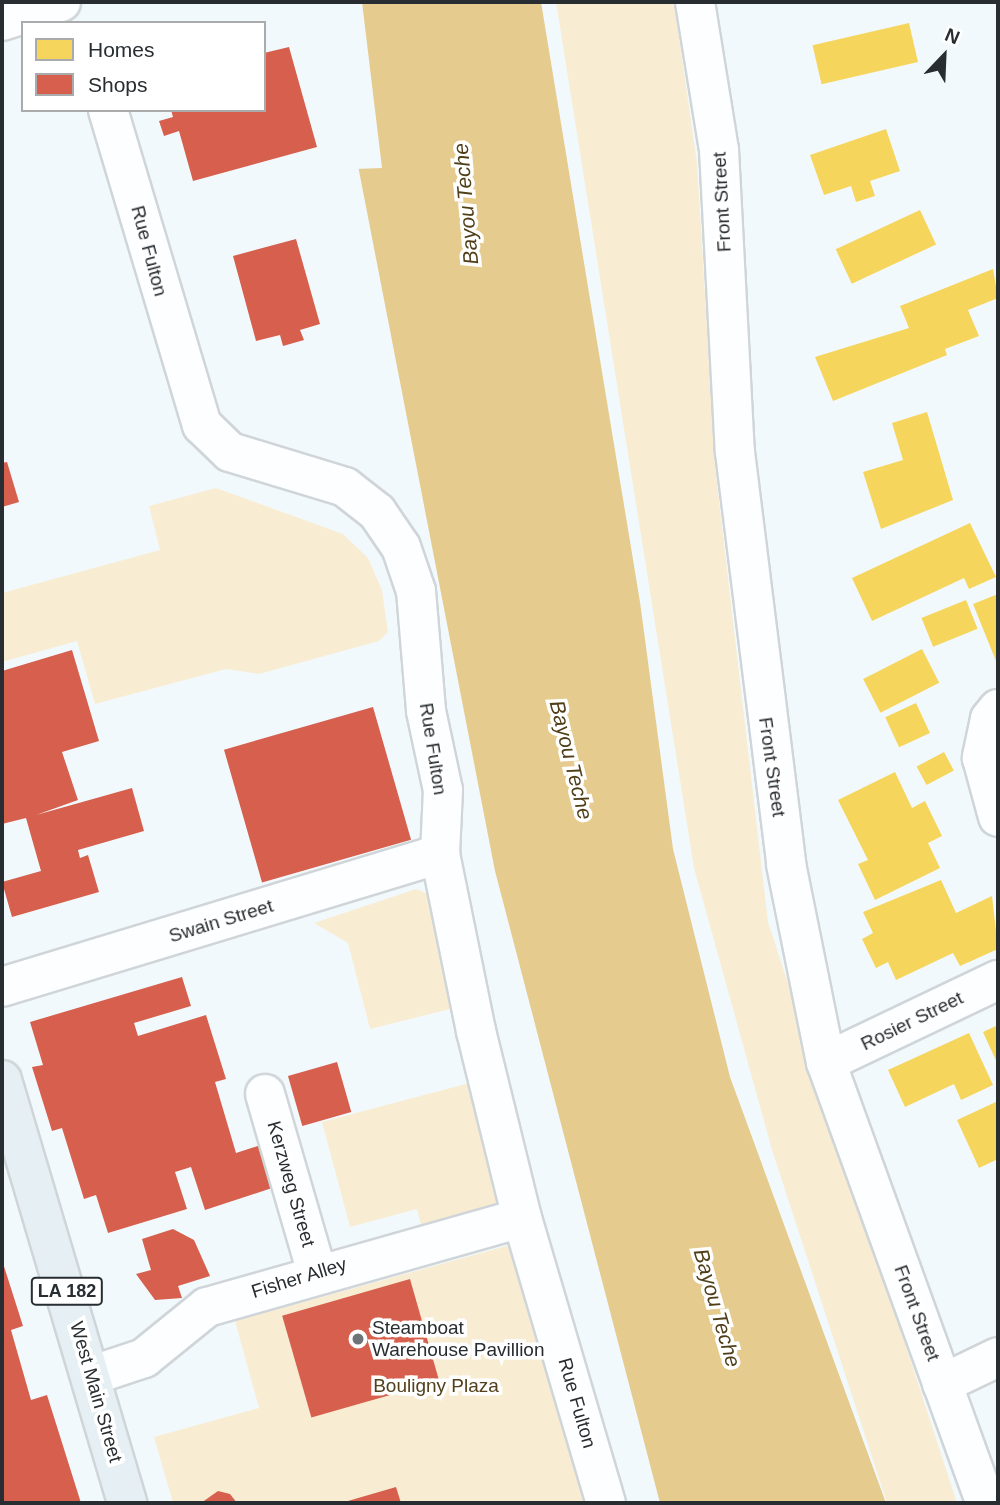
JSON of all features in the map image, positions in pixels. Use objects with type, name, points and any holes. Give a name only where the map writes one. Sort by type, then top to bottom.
[{"type":"main road","name":"West Main Street","points":[[2,1083],[93,1375],[127,1503]]},
{"type":"street","points":[[2,21],[61,2]]},
{"type":"street","points":[[75,2],[80,21]]},
{"type":"street","name":"Front Street","points":[[695,2],[719,150],[735,452],[764,707],[786,864],[826,1062],[986,1503]]},
{"type":"street","name":"Rue Fulton","points":[[109,112],[202,425],[230,452],[345,487],[377,512],[401,547],[416,591],[426,711],[443,790],[440,855],[522,1218],[606,1503]]},
{"type":"street","points":[[998,709],[989,719],[982,758],[998,817]]},
{"type":"street","name":"Swain Street","points":[[2,987],[440,855]]},
{"type":"street","name":"Rosier Street","points":[[826,1062],[998,980]]},
{"type":"street","name":"Kerzweg Street","points":[[265,1094],[317,1273]]},
{"type":"street","name":"Fisher Alley","points":[[93,1375],[145,1359],[207,1307],[317,1273],[522,1218]]},
{"type":"street","points":[[942,1384],[998,1357]]},
{"type":"green space","points":[[556,2],[674,2],[697,163],[716,475],[768,922],[957,1503],[887,1503],[772,1150],[694,868]]},
{"type":"green space","points":[[216,488],[343,534],[368,558],[382,590],[388,632],[379,641],[259,674],[226,669],[95,704],[77,641],[2,662],[2,593],[160,550],[149,506]]},
{"type":"green space","points":[[416,889],[435,897],[462,1006],[370,1029],[348,943],[314,923]]},
{"type":"green space","points":[[477,1081],[510,1205],[422,1228],[417,1209],[350,1227],[322,1122]]},
{"type":"green space","name":"Bouligny Plaza","points":[[517,1243],[586,1503],[173,1503],[154,1437],[259,1408],[235,1321]]},
{"type":"water","name":"Bayou Teche","points":[[343,2],[541,2],[640,602],[673,849],[730,1077],[886,1503],[660,1503],[495,871],[347,109]]},
{"type":"pier","points":[[339,2],[362,2],[382,168],[355,169],[342,86]]},
{"type":"building: Homes","points":[[909,23],[918,62],[822,84],[813,45]]},
{"type":"building: Homes","points":[[886,129],[900,171],[870,181],[875,196],[856,202],[851,186],[824,195],[810,155]]},
{"type":"building: Homes","points":[[920,210],[936,244],[852,284],[836,249]]},
{"type":"building: Homes","points":[[993,269],[998,298],[968,310],[979,336],[945,349],[947,355],[833,401],[815,357],[909,328],[900,306]]},
{"type":"building: Homes","points":[[927,412],[953,500],[881,529],[863,472],[903,460],[892,423]]},
{"type":"building: Homes","points":[[970,523],[996,577],[969,589],[964,578],[872,621],[852,578]]},
{"type":"building: Homes","points":[[998,594],[998,666],[973,604]]},
{"type":"building: Homes","points":[[966,600],[978,629],[933,647],[921,618]]},
{"type":"building: Homes","points":[[922,649],[939,683],[880,713],[863,679]]},
{"type":"building: Homes","points":[[916,703],[930,733],[899,747],[885,717]]},
{"type":"building: Homes","points":[[944,752],[954,771],[926,785],[917,767]]},
{"type":"building: Homes","points":[[895,772],[912,808],[925,801],[942,836],[928,843],[940,868],[875,900],[858,864],[868,860],[838,800]]},
{"type":"building: Homes","points":[[941,880],[956,913],[992,896],[998,949],[960,966],[953,953],[896,980],[888,962],[876,968],[862,939],[873,933],[863,912]]},
{"type":"building: Homes","points":[[998,1025],[998,1065],[983,1032]]},
{"type":"building: Homes","points":[[969,1033],[993,1085],[961,1100],[954,1084],[905,1107],[888,1070]]},
{"type":"building: Homes","points":[[998,1101],[998,1159],[979,1168],[957,1120]]},
{"type":"building: Shops","points":[[289,47],[317,147],[193,181],[179,131],[164,136],[159,121],[173,117],[172,112],[266,112],[266,53]]},
{"type":"building: Shops","points":[[296,239],[320,324],[300,330],[304,340],[283,346],[280,335],[256,341],[233,256]]},
{"type":"building: Shops","points":[[7,462],[19,502],[2,507],[2,463]]},
{"type":"building: Shops","points":[[72,650],[99,741],[62,752],[78,800],[36,815],[132,788],[144,831],[78,850],[80,858],[88,855],[99,892],[12,917],[2,882],[41,871],[26,818],[2,824],[2,671]]},
{"type":"building: Shops","points":[[373,707],[411,840],[262,882],[224,750]]},
{"type":"building: Shops","points":[[182,977],[191,1006],[134,1023],[138,1036],[206,1015],[226,1079],[215,1082],[236,1153],[264,1144],[278,1186],[205,1210],[191,1167],[175,1172],[187,1209],[108,1233],[96,1195],[84,1199],[62,1128],[52,1131],[32,1067],[43,1065],[30,1022]]},
{"type":"building: Shops","points":[[337,1062],[351,1112],[302,1126],[288,1076]]},
{"type":"building: Shops","points":[[173,1229],[194,1240],[210,1276],[178,1286],[182,1298],[155,1300],[136,1274],[151,1270],[142,1239]]},
{"type":"building: Shops","points":[[2,1260],[23,1326],[11,1330],[31,1400],[47,1395],[81,1503],[2,1503]]},
{"type":"building: Shops","name":"Steamboat Warehouse Pavillion","points":[[410,1279],[439,1381],[311,1418],[282,1316]]},
{"type":"building: Shops","points":[[396,1487],[401,1503],[341,1503]]},
{"type":"building: Shops","points":[[218,1491],[230,1494],[237,1503],[201,1503]]},
{"type":"place","name":"Steamboat Warehouse Pavillion","points":[[358,1339]]}]
